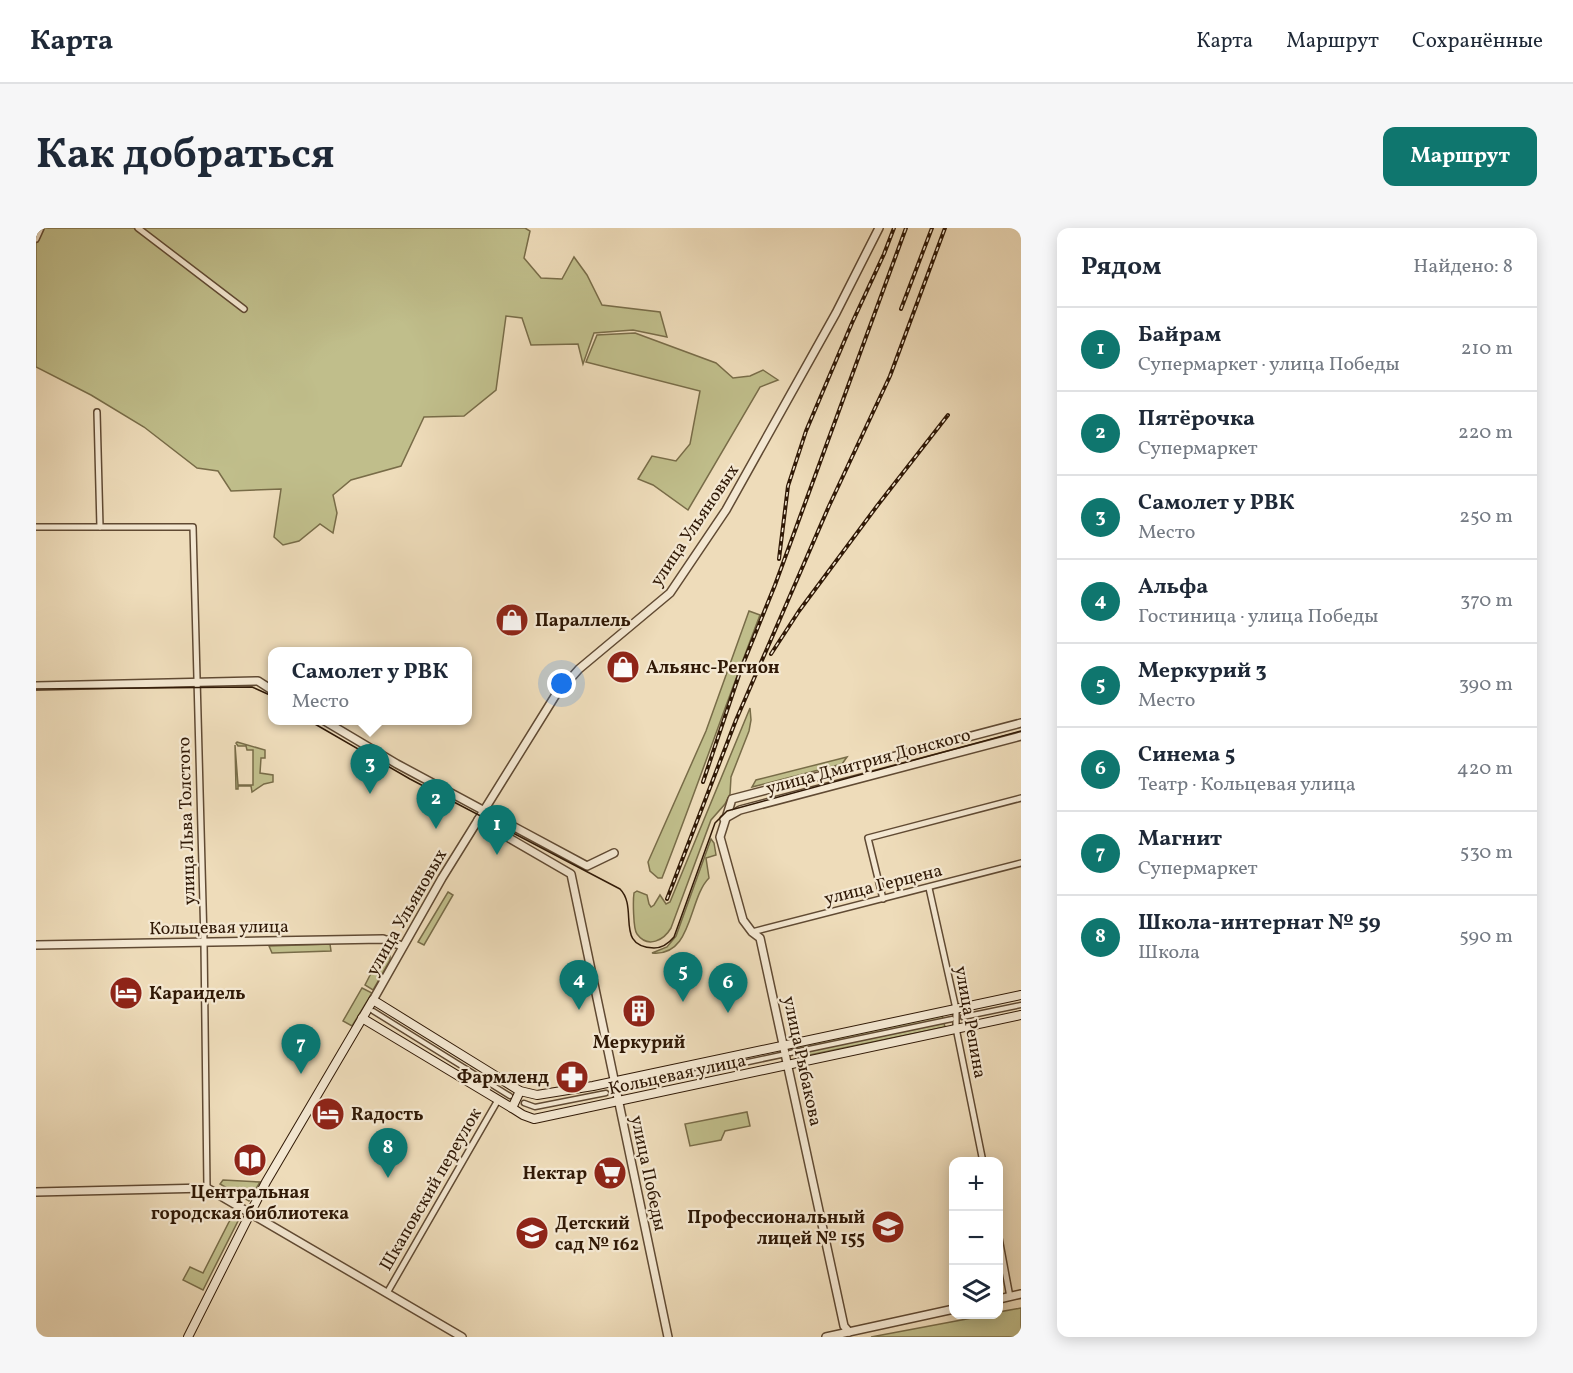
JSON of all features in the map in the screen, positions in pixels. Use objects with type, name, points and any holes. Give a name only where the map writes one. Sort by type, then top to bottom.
[{"type":"main road","name":"Кольцевая улица","points":[[373,1000],[520,1091],[537,1095],[614,1081],[1021,995]]},
{"type":"main road","name":"улица Ульяновых","points":[[188,1337],[250,1212],[373,1000]]},
{"type":"main road","name":"Кольцевая улица","points":[[362,1018],[498,1100],[534,1119],[1021,1015]]},
{"type":"main road","points":[[512,1108],[520,1091]]},
{"type":"street","points":[[36,239],[41,228]]},
{"type":"street","points":[[138,228],[244,309]]},
{"type":"street","name":"улица Ульяновых","points":[[373,1000],[402,946],[555,696],[579,669],[670,593],[726,510],[831,322],[879,228]]},
{"type":"street","points":[[36,527],[100,527],[97,412]]},
{"type":"street","name":"улица Льва Толстого","points":[[100,527],[193,527],[204,942],[207,1188]]},
{"type":"street","points":[[36,686],[258,681],[268,687]]},
{"type":"street","name":"улица Дмитрия Донского","points":[[732,800],[1021,723]]},
{"type":"street","points":[[331,725],[397,765],[587,866],[614,853]]},
{"type":"street","name":"улица Дмитрия Донского","points":[[724,819],[740,810],[1021,736]]},
{"type":"street","points":[[883,899],[868,838],[1021,798]]},
{"type":"street","name":"улица Рыбакова","points":[[732,800],[720,837],[743,920],[760,938],[844,1326],[850,1334]]},
{"type":"street","name":"улица Победы","points":[[478,820],[571,874],[668,1337]]},
{"type":"street","name":"улица Герцена","points":[[752,932],[1021,863]]},
{"type":"street","name":"улица Репина","points":[[929,888],[956,1009],[957,1028],[982,1157]]},
{"type":"street","name":"Кольцевая улица","points":[[36,945],[383,939],[402,946]]},
{"type":"street","points":[[963,1017],[1021,1005]]},
{"type":"street","points":[[373,1011],[510,1096]]},
{"type":"street","points":[[790,1053],[952,1019]]},
{"type":"street","points":[[627,1088],[781,1055]]},
{"type":"street","points":[[524,1103],[535,1107],[606,1093]]},
{"type":"street","name":"Шкаповский переулок","points":[[387,1293],[498,1100]]},
{"type":"street","points":[[36,1192],[207,1188],[462,1337]]},
{"type":"street","points":[[1003,1259],[1010,1297]]},
{"type":"street","points":[[1003,1298],[1021,1294]]},
{"type":"street","points":[[826,1337],[850,1334],[949,1310]]},
{"type":"shaded area","points":[[36,228],[525,228],[530,231],[524,258],[541,278],[562,279],[574,257],[587,275],[602,305],[660,312],[667,337],[633,330],[594,333],[583,364],[578,344],[531,345],[522,318],[506,316],[496,390],[464,416],[424,417],[401,466],[351,480],[333,495],[337,513],[333,533],[320,524],[299,541],[283,545],[274,537],[281,489],[231,491],[218,471],[197,468],[144,427],[91,395],[36,367]]},
{"type":"shaded area","points":[[635,333],[716,363],[733,378],[750,376],[763,370],[778,380],[760,387],[688,510],[653,485],[638,479],[652,456],[676,461],[690,444],[700,391],[586,362],[597,335]]},
{"type":"shaded area","points":[[749,611],[760,615],[662,878],[658,878],[650,871],[648,862],[706,731]]},
{"type":"shaded area","points":[[750,708],[749,731],[731,777],[730,794],[725,804],[711,820],[671,928],[655,941],[641,939],[636,931],[634,893],[637,891],[647,895],[651,907],[660,895],[666,904],[670,902]]},
{"type":"shaded area","points":[[237,742],[265,750],[265,758],[261,758],[260,773],[273,775],[273,782],[264,784],[252,792],[251,786],[238,786],[236,789],[235,745],[238,785],[253,785],[253,750],[247,750],[246,746],[238,746]]},
{"type":"shaded area","points":[[847,757],[842,764],[752,787],[756,780]]},
{"type":"shaded area","points":[[711,839],[716,855],[706,858],[709,878],[702,887],[683,937],[665,952],[652,953],[667,947],[676,936]]},
{"type":"shaded area","points":[[448,892],[453,895],[424,945],[418,942]]},
{"type":"shaded area","points":[[330,944],[331,951],[272,953],[269,946]]},
{"type":"shaded area","points":[[385,946],[390,951],[390,960],[373,990],[365,985]]},
{"type":"shaded area","points":[[362,988],[372,993],[352,1026],[343,1021]]},
{"type":"shaded area","points":[[942,1015],[943,1019],[798,1050],[797,1046]]},
{"type":"shaded area","points":[[944,1023],[945,1027],[800,1057],[799,1053]]},
{"type":"shaded area","points":[[747,1112],[750,1126],[725,1131],[721,1140],[690,1146],[685,1124]]},
{"type":"shaded area","points":[[223,1180],[260,1182],[249,1201],[220,1184]]},
{"type":"shaded area","points":[[232,1216],[239,1219],[203,1290],[183,1280],[190,1267],[203,1273]]},
{"type":"shaded area","points":[[1021,1308],[1021,1337],[871,1337],[967,1319],[1003,1319],[1003,1311]]},
{"type":"tram line","points":[[36,689],[252,687],[268,694]]},
{"type":"tram line","points":[[317,725],[410,779],[620,889],[628,906],[629,925],[634,941],[642,946],[654,948],[666,945],[674,937],[715,823],[727,811],[1021,731]]},
{"type":"railway","points":[[779,559],[788,486],[806,431],[894,228]]},
{"type":"railway","points":[[703,782],[741,669],[775,585],[906,228]]},
{"type":"railway","points":[[901,309],[932,228]]},
{"type":"railway","points":[[667,899],[736,720],[829,506],[890,376],[945,228]]},
{"type":"railway","points":[[771,654],[799,611],[948,415]]},
{"type":"place","name":"Параллель","points":[[512,620]]},
{"type":"place","name":"Альянс-Регион","points":[[623,667]]},
{"type":"place","name":"Самолет у РВК","points":[[370,794]]},
{"type":"place","name":"Пятёрочка","points":[[436,829]]},
{"type":"place","name":"Байрам","points":[[497,855]]},
{"type":"place","name":"Караидель","points":[[126,993]]},
{"type":"place","name":"Меркурий 3","points":[[683,1002]]},
{"type":"place","name":"Альфа","points":[[579,1010]]},
{"type":"place","name":"Меркурий","points":[[639,1011]]},
{"type":"place","name":"Синема 5","points":[[728,1013]]},
{"type":"place","name":"Магнит","points":[[301,1074]]},
{"type":"place","name":"Фармленд","points":[[572,1077]]},
{"type":"place","name":"Rадость","points":[[328,1114]]},
{"type":"place","name":"Центральная городская библиотека","points":[[250,1160]]},
{"type":"place","name":"Нектар","points":[[610,1173]]},
{"type":"place","name":"Школа-интернат № 59","points":[[388,1178]]},
{"type":"place","name":"Профессиональный лицей № 155","points":[[888,1227]]},
{"type":"place","name":"Детский сад № 162","points":[[532,1233]]}]
